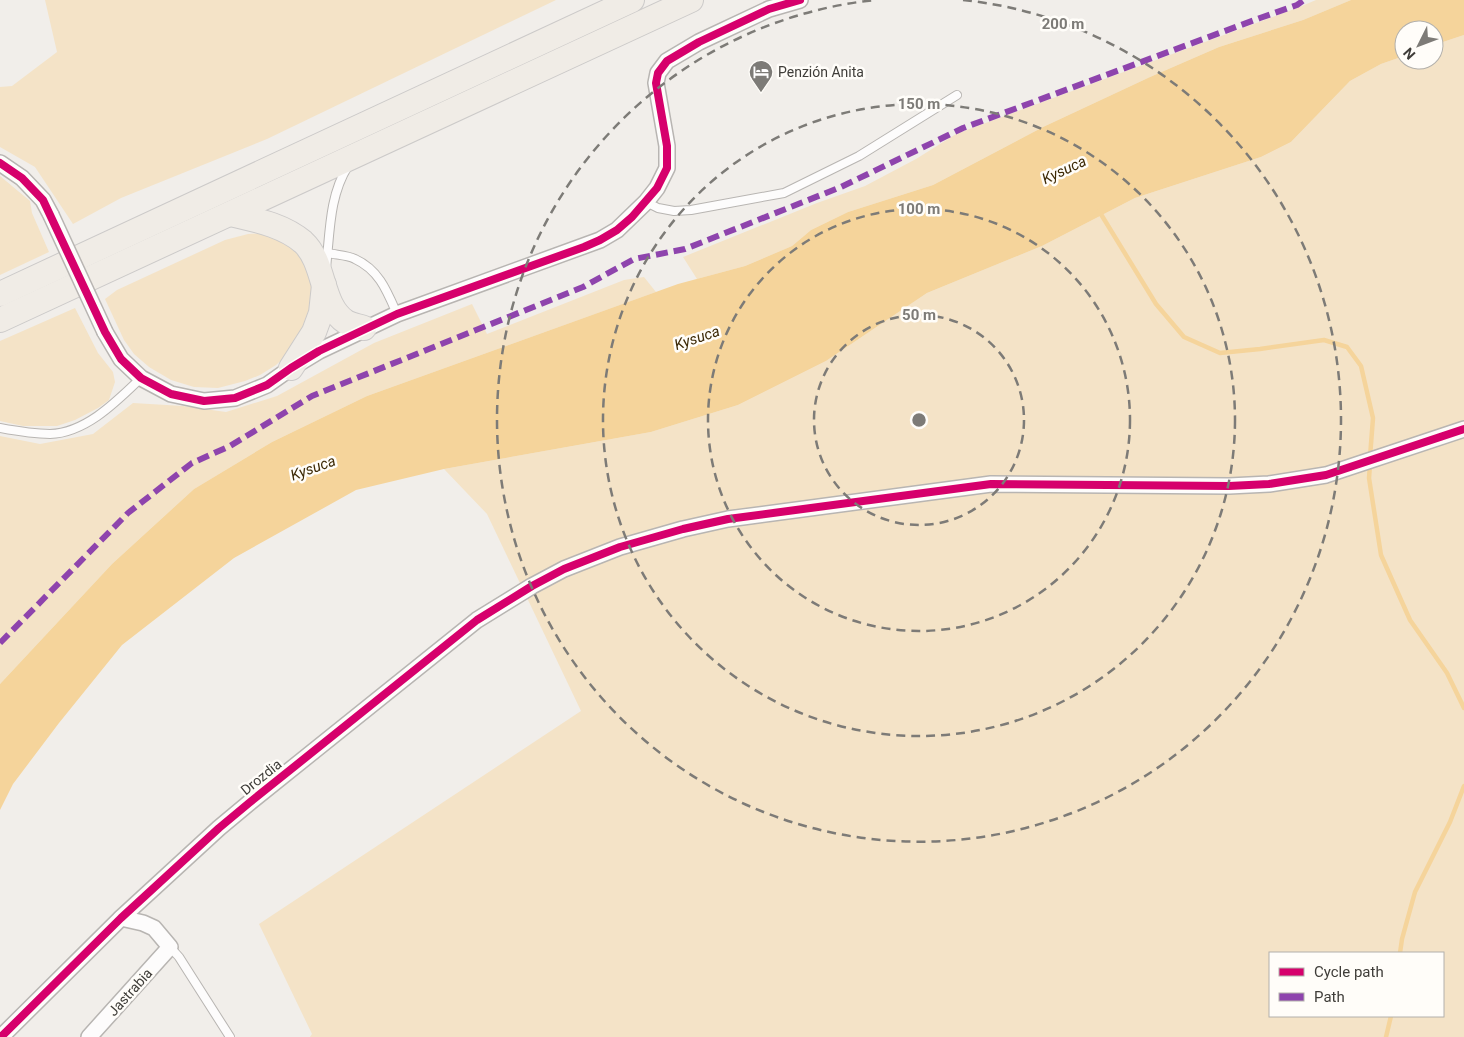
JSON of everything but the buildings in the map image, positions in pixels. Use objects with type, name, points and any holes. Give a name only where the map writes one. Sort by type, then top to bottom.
[{"type":"main road","points":[[0,294],[632,0]]},
{"type":"main road","points":[[0,320],[691,0]]},
{"type":"main road","points":[[231,214],[274,225],[304,243],[316,260],[332,306],[338,316],[348,323],[364,328]]},
{"type":"main road","points":[[292,368],[314,332],[321,313],[324,285]]},
{"type":"street","points":[[0,163],[22,178],[43,200],[105,332],[121,358],[141,378],[171,394],[204,401],[235,398],[267,385],[319,351],[364,328],[397,314],[600,240],[617,230],[646,202],[657,188],[666,168],[668,146],[656,83],[658,73],[662,67],[667,61],[699,42],[769,9],[800,0]]},
{"type":"street","name":"Drozdia","points":[[2,1037],[121,918],[249,803],[478,620],[532,586],[564,569],[620,547],[683,529],[728,519],[992,484],[1229,486],[1269,484],[1326,475],[1464,429]]},
{"type":"street","points":[[121,918],[143,923],[154,928],[170,946]]},
{"type":"street","name":"Jastrabia","points":[[89,1037],[170,946]]},
{"type":"lane","points":[[646,202],[658,208],[674,211],[691,210],[784,193],[859,156],[957,95]]},
{"type":"lane","points":[[324,285],[331,215],[335,195],[342,175],[354,155]]},
{"type":"lane","points":[[328,253],[354,258],[372,270],[385,286],[397,314]]},
{"type":"lane","points":[[0,428],[52,434],[70,430],[90,421],[107,410],[141,378]]},
{"type":"lane","points":[[170,946],[230,1037]]},
{"type":"shaded area","points":[[45,0],[556,0],[267,139],[121,198],[73,224],[35,167],[0,147],[0,87],[12,86],[57,52]]},
{"type":"shaded area","points":[[1316,0],[1351,0],[1303,20],[1219,47],[1150,77],[1043,127],[933,185],[848,212],[811,230],[792,246],[745,266],[697,279],[683,257],[817,203],[865,186],[916,159],[956,134]]},
{"type":"shaded area","points":[[1464,35],[1464,1037],[310,1037],[312,1034],[259,924],[581,711],[487,514],[444,469],[651,432],[738,405],[826,361],[927,293],[1042,246],[1135,198],[1261,157],[1291,142],[1350,81],[1381,64],[1394,59],[1394,70],[1444,70],[1444,42]]},
{"type":"shaded area","points":[[0,176],[30,201],[32,213],[49,252],[0,275]]},
{"type":"shaded area","points":[[269,233],[287,242],[314,271],[313,314],[295,348],[276,365],[260,375],[218,388],[194,387],[171,380],[149,367],[134,354],[124,340],[105,299],[117,290],[225,240],[248,234]]},
{"type":"shaded area","points":[[644,277],[656,292],[367,396],[272,442],[194,489],[112,564],[0,684],[0,436],[40,444],[93,434],[133,403],[183,406],[226,412],[277,396],[374,343],[472,304],[487,334],[624,280]]},
{"type":"shaded area","points":[[75,308],[98,353],[113,372],[115,382],[109,400],[75,420],[57,426],[23,426],[0,421],[0,341]]},
{"type":"water","name":"Kysuca","points":[[1351,0],[1464,0],[1464,35],[1444,42],[1444,20],[1394,20],[1394,59],[1381,64],[1350,81],[1291,142],[1261,157],[1135,198],[1042,246],[927,293],[826,361],[738,405],[651,432],[444,469],[356,490],[234,558],[122,645],[13,784],[0,810],[0,684],[112,564],[194,489],[272,442],[367,396],[678,284],[745,266],[792,246],[811,230],[848,212],[933,185],[1043,127],[1150,77],[1219,47],[1303,20]]},
{"type":"waterway","points":[[1099,211],[1156,304],[1184,337],[1220,353],[1324,340],[1347,347],[1361,366],[1373,418],[1370,457]]},
{"type":"waterway","points":[[1370,465],[1369,478],[1381,555],[1410,620],[1447,673],[1464,708]]},
{"type":"waterway","points":[[1400,952],[1415,892],[1450,822],[1464,786]]},
{"type":"waterway","points":[[1386,1037],[1391,1017]]},
{"type":"marked path","points":[[0,643],[128,513],[192,463],[230,446],[312,396],[583,287],[634,259],[685,249],[841,187],[963,128],[1297,5],[1304,0]]},
{"type":"cycle path","points":[[0,163],[22,178],[43,200],[105,332],[121,359],[141,378],[171,394],[204,401],[235,398],[267,385],[319,351],[397,314],[584,247],[617,230],[632,217],[657,188],[667,168],[667,146],[656,83],[658,73],[667,61],[699,42],[769,9],[800,0]]},
{"type":"cycle path","points":[[1,1037],[121,918],[249,803],[477,620],[532,586],[564,569],[620,547],[683,529],[728,519],[991,484],[1229,486],[1269,484],[1326,475],[1464,429]]},
{"type":"place","name":"Penzión Anita","points":[[761,93]]}]
